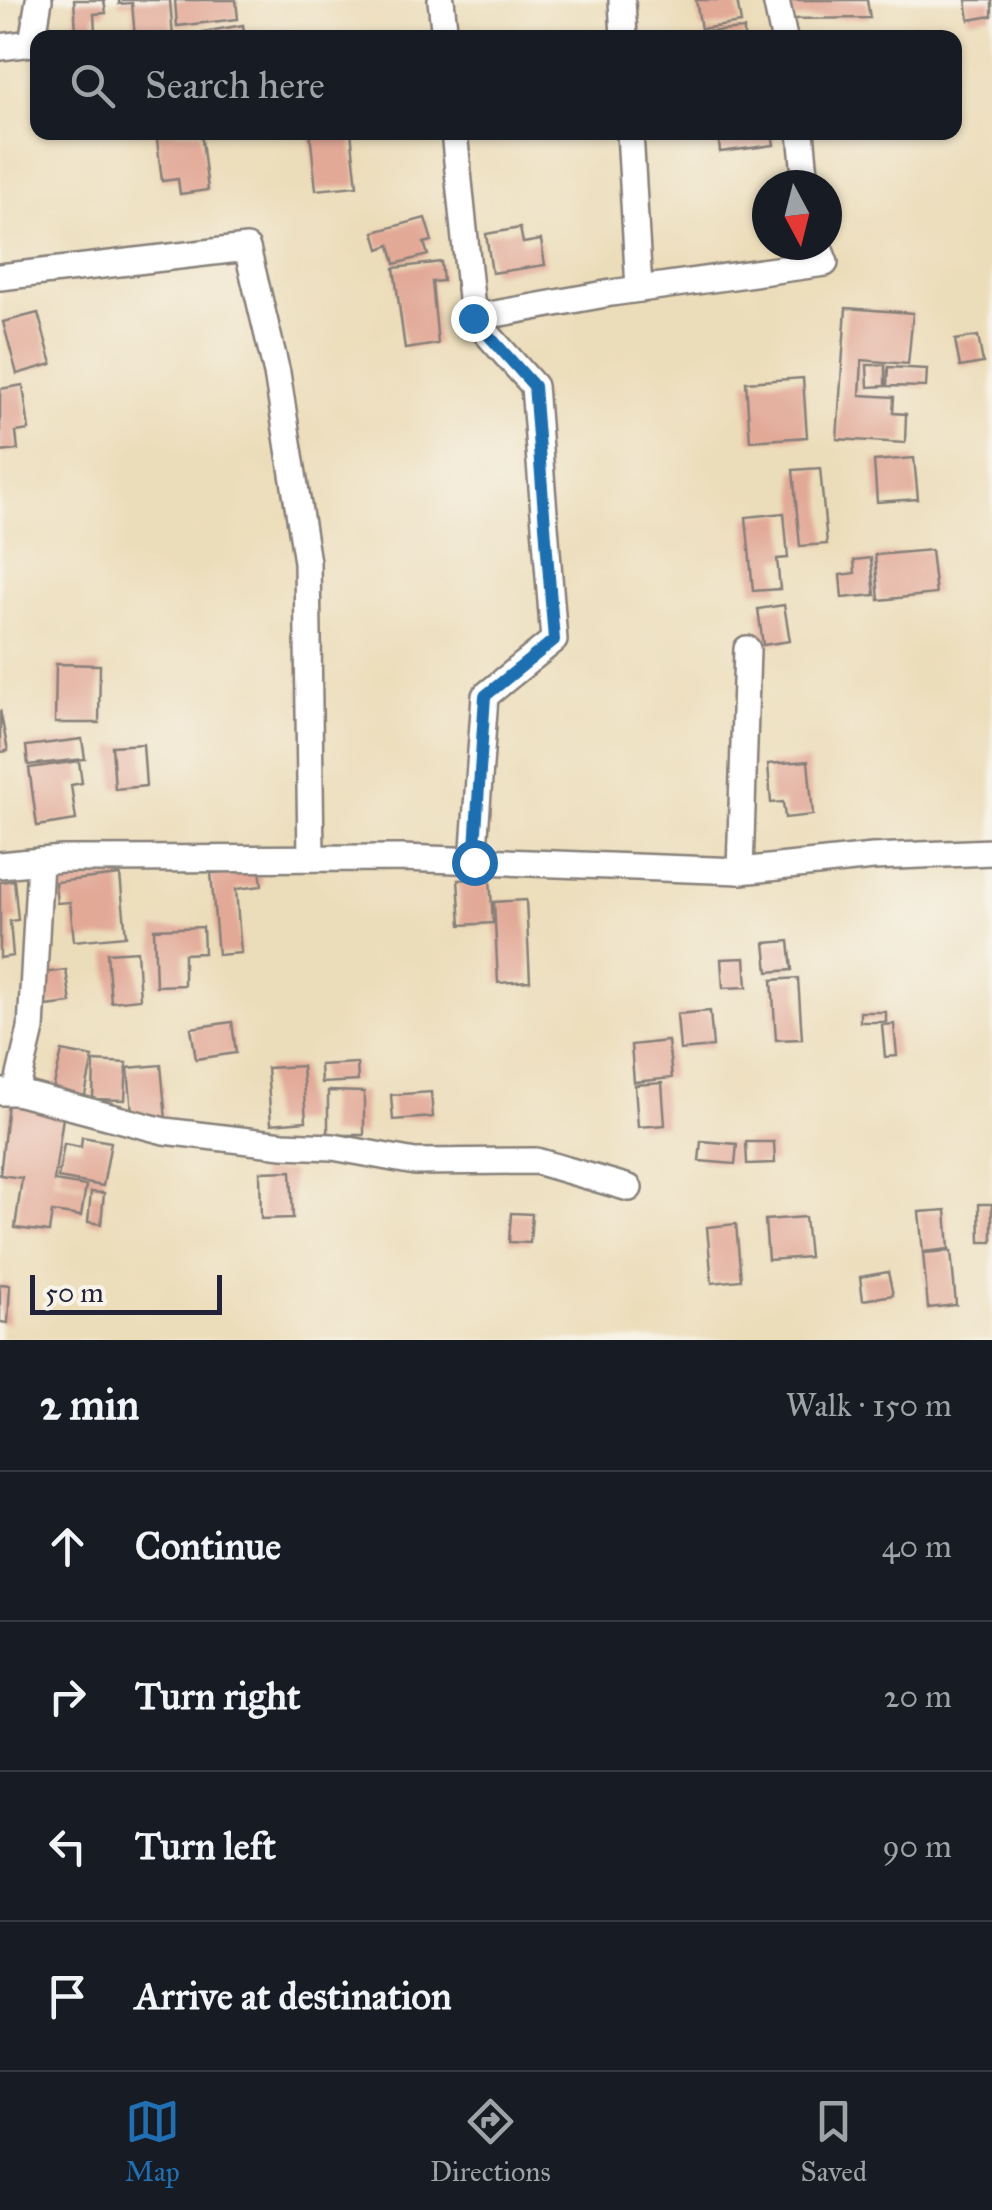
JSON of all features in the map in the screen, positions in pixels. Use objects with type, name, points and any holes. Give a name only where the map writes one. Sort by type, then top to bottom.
[{"type":"street","points":[[34,30],[40,0]]},
{"type":"street","points":[[441,0],[444,30]]},
{"type":"street","points":[[622,0],[624,30]]},
{"type":"street","points":[[776,0],[782,30]]},
{"type":"street","points":[[0,47],[30,43]]},
{"type":"street","points":[[455,140],[473,318],[534,386],[554,640],[485,696],[474,862]]},
{"type":"street","points":[[630,140],[639,289]]},
{"type":"street","points":[[802,140],[805,170]]},
{"type":"street","points":[[0,277],[247,248],[277,373],[307,562],[311,858]]},
{"type":"street","points":[[473,318],[639,289],[825,263],[824,260]]},
{"type":"street","points":[[740,871],[747,648]]},
{"type":"street","points":[[0,865],[40,861],[311,858],[740,871],[873,857],[992,852]]},
{"type":"street","points":[[40,861],[30,1030],[8,1092],[164,1131],[332,1147],[415,1162],[536,1161],[629,1188]]},
{"type":"building","points":[[74,0],[104,0],[106,13],[94,14],[95,30],[76,30]]},
{"type":"building","points":[[119,0],[170,0],[172,30],[134,30],[132,3],[119,4]]},
{"type":"building","points":[[175,0],[236,0],[238,19],[177,26]]},
{"type":"building","points":[[696,0],[737,0],[741,23],[701,29]]},
{"type":"building","points":[[784,0],[867,0],[870,18],[788,19]]},
{"type":"building","points":[[966,0],[992,0],[992,16],[969,20]]},
{"type":"building","points":[[243,25],[244,30],[214,30]]},
{"type":"building","points":[[157,140],[202,140],[208,190],[180,194],[178,179],[162,181]]},
{"type":"building","points":[[311,140],[352,140],[357,186],[316,190]]},
{"type":"building","points":[[719,140],[773,140],[774,145],[720,152]]},
{"type":"building","points":[[425,218],[432,241],[424,243],[428,255],[395,264],[390,245],[379,249],[374,232]]},
{"type":"building","points":[[520,228],[523,243],[541,240],[545,265],[492,273],[486,234]]},
{"type":"building","points":[[441,262],[443,281],[432,282],[438,344],[405,349],[394,268]]},
{"type":"building","points":[[846,308],[913,313],[908,364],[862,360],[860,395],[894,397],[893,413],[906,414],[905,443],[837,439]]},
{"type":"building","points":[[38,313],[52,364],[17,374],[3,322]]},
{"type":"building","points":[[978,336],[983,363],[960,367],[955,340]]},
{"type":"building","points":[[867,365],[885,365],[885,386],[868,387]]},
{"type":"building","points":[[888,367],[927,369],[926,387],[887,386]]},
{"type":"building","points":[[803,378],[807,437],[750,441],[746,382]]},
{"type":"building","points":[[23,385],[29,430],[16,432],[18,450],[0,452],[0,389]]},
{"type":"building","points":[[914,458],[918,499],[877,502],[874,461]]},
{"type":"building","points":[[820,468],[827,544],[800,546],[793,470]]},
{"type":"building","points":[[784,513],[788,558],[777,559],[780,589],[753,591],[746,517]]},
{"type":"building","points":[[931,550],[936,594],[879,600],[875,555]]},
{"type":"building","points":[[871,558],[875,595],[842,598],[840,575],[855,573],[854,560]]},
{"type":"building","points":[[784,605],[790,641],[763,645],[758,609]]},
{"type":"building","points":[[56,664],[100,665],[99,723],[55,723]]},
{"type":"building","points":[[0,710],[8,751],[0,752]]},
{"type":"building","points":[[82,739],[85,759],[28,765],[26,746]]},
{"type":"building","points":[[143,744],[146,786],[115,789],[112,746]]},
{"type":"building","points":[[79,761],[82,783],[71,785],[76,820],[37,826],[29,768]]},
{"type":"building","points":[[808,761],[813,815],[785,818],[783,802],[771,803],[768,764]]},
{"type":"building","points":[[260,869],[262,886],[236,889],[241,953],[218,955],[211,873]]},
{"type":"building","points":[[120,875],[126,936],[74,941],[70,902],[57,903],[55,882]]},
{"type":"building","points":[[490,878],[493,923],[461,925],[458,880]]},
{"type":"building","points":[[14,880],[18,920],[10,921],[13,956],[0,958],[0,882]]},
{"type":"building","points":[[526,900],[530,981],[498,983],[494,902]]},
{"type":"building","points":[[203,927],[204,953],[184,954],[184,985],[156,986],[154,929]]},
{"type":"building","points":[[789,941],[792,970],[768,972],[765,943]]},
{"type":"building","points":[[137,951],[140,999],[111,1002],[107,953]]},
{"type":"building","points":[[745,958],[747,987],[723,988],[721,959]]},
{"type":"building","points":[[66,970],[71,1003],[46,1006],[42,973]]},
{"type":"building","points":[[798,978],[802,1039],[776,1040],[772,980]]},
{"type":"building","points":[[710,1011],[713,1047],[680,1050],[677,1014]]},
{"type":"building","points":[[860,1012],[886,1012],[886,1022],[860,1022]]},
{"type":"building","points":[[232,1022],[236,1053],[196,1059],[191,1028]]},
{"type":"building","points":[[894,1024],[897,1056],[885,1057],[882,1025]]},
{"type":"building","points":[[668,1041],[672,1078],[634,1082],[631,1045]]},
{"type":"building","points":[[62,1051],[93,1057],[84,1100],[52,1094]]},
{"type":"building","points":[[94,1061],[127,1063],[125,1100],[93,1099]]},
{"type":"building","points":[[357,1063],[358,1081],[321,1083],[320,1065]]},
{"type":"building","points":[[161,1065],[166,1120],[133,1123],[128,1068]]},
{"type":"building","points":[[302,1066],[306,1121],[271,1124],[267,1068]]},
{"type":"building","points":[[662,1083],[665,1125],[638,1127],[635,1085]]},
{"type":"building","points":[[328,1091],[364,1092],[364,1135],[328,1135]]},
{"type":"building","points":[[431,1092],[433,1117],[393,1120],[391,1095]]},
{"type":"building","points":[[8,1103],[64,1110],[54,1181],[86,1186],[81,1216],[52,1212],[49,1232],[15,1228],[22,1178],[0,1175]]},
{"type":"building","points":[[82,1137],[111,1142],[103,1186],[58,1178],[64,1144],[81,1147]]},
{"type":"building","points":[[701,1141],[737,1144],[735,1164],[699,1161]]},
{"type":"building","points":[[746,1142],[774,1142],[775,1163],[747,1164]]},
{"type":"building","points":[[291,1171],[293,1218],[261,1219],[260,1172]]},
{"type":"building","points":[[91,1192],[104,1193],[101,1224],[88,1222]]},
{"type":"building","points":[[979,1204],[992,1204],[992,1242],[980,1242]]},
{"type":"building","points":[[946,1210],[949,1249],[923,1252],[919,1212]]},
{"type":"building","points":[[511,1213],[532,1214],[530,1243],[509,1242]]},
{"type":"building","points":[[805,1217],[809,1257],[768,1260],[765,1220]]},
{"type":"building","points":[[736,1224],[741,1280],[712,1283],[707,1227]]},
{"type":"building","points":[[951,1251],[956,1305],[928,1308],[923,1253]]},
{"type":"building","points":[[888,1272],[893,1295],[863,1300],[860,1277]]},
{"type":"building","points":[[0,1284],[10,1285],[8,1323],[0,1322]]},
{"type":"route","points":[[473,318],[534,386],[554,640],[485,696],[474,862]]}]
